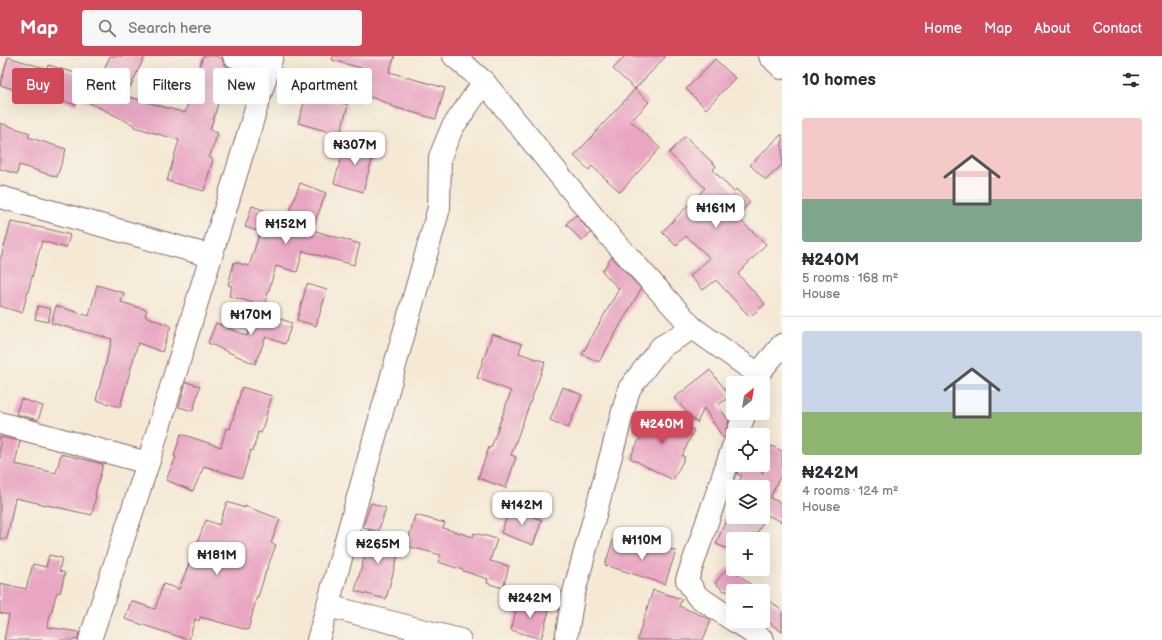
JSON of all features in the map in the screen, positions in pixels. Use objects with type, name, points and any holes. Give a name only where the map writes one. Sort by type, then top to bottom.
[{"type":"street","points":[[90,640],[148,463],[270,62],[234,56]]},
{"type":"street","points":[[454,56],[484,82],[604,230],[694,328],[754,376]]},
{"type":"street","points":[[770,56],[782,68]]},
{"type":"street","points":[[318,640],[439,208],[440,157],[452,128],[484,82]]},
{"type":"street","points":[[0,197],[211,256]]},
{"type":"street","points":[[566,640],[573,596],[629,389],[661,347],[694,328]]},
{"type":"street","points":[[758,376],[782,344]]},
{"type":"street","points":[[0,423],[148,463]]},
{"type":"street","points":[[726,467],[687,580],[697,596],[726,615]]},
{"type":"street","points":[[328,606],[460,640]]},
{"type":"street","points":[[746,628],[763,640]]},
{"type":"building","points":[[110,56],[145,56],[130,88],[130,68],[104,68]]},
{"type":"building","points":[[203,56],[222,58],[224,64],[229,68],[213,68],[213,104],[218,104],[210,130],[218,133],[209,158],[213,159],[204,191],[167,181],[179,140],[134,127],[134,125],[92,104],[130,104],[130,97],[138,99],[138,104],[154,104],[185,113],[188,104],[205,104],[205,68],[199,68]]},
{"type":"building","points":[[333,56],[395,56],[389,72],[445,88],[436,119],[390,106],[390,104],[372,98],[372,68],[361,68],[332,60]]},
{"type":"building","points":[[625,56],[666,56],[635,89],[613,69]]},
{"type":"building","points":[[8,57],[44,68],[12,68],[12,89],[0,85]]},
{"type":"building","points":[[715,59],[735,78],[706,109],[686,89]]},
{"type":"building","points":[[48,65],[58,68],[47,68]]},
{"type":"building","points":[[64,70],[72,72],[72,104],[64,101]]},
{"type":"building","points":[[635,89],[649,102],[631,121],[660,148],[620,192],[592,166],[589,170],[574,156]]},
{"type":"building","points":[[304,104],[348,105],[340,135],[298,123]]},
{"type":"building","points":[[0,123],[30,133],[28,137],[66,149],[57,177],[19,165],[17,174],[0,169]]},
{"type":"building","points":[[782,134],[782,165],[766,180],[750,165]]},
{"type":"building","points":[[685,136],[716,166],[713,170],[734,192],[736,189],[750,202],[737,217],[766,244],[738,274],[765,304],[750,317],[716,280],[703,290],[690,276],[710,258],[686,236],[676,246],[662,232],[705,188],[669,153]]},
{"type":"building","points":[[346,141],[375,149],[363,192],[334,183]]},
{"type":"building","points":[[300,183],[326,193],[312,230],[360,244],[354,265],[303,251],[297,272],[276,266],[264,306],[229,296],[232,286],[228,285],[234,262],[249,266],[260,232],[245,227],[252,206],[287,218]]},
{"type":"building","points":[[576,215],[591,233],[582,241],[566,224]]},
{"type":"building","points":[[11,222],[70,235],[66,248],[42,241],[22,313],[0,306],[0,261]]},
{"type":"building","points":[[612,257],[641,289],[599,362],[582,354],[619,289],[602,271]]},
{"type":"building","points":[[307,284],[327,290],[316,326],[297,320]]},
{"type":"building","points":[[97,285],[124,293],[121,302],[147,310],[145,316],[171,326],[162,352],[138,343],[120,407],[96,400],[112,339],[51,323],[56,306],[89,316]]},
{"type":"building","points":[[38,306],[51,309],[48,322],[35,319]]},
{"type":"building","points":[[255,310],[292,323],[285,344],[266,337],[255,364],[208,343],[216,323],[247,336]]},
{"type":"building","points":[[492,334],[522,344],[519,353],[545,362],[511,455],[516,457],[506,488],[478,478],[489,447],[491,448],[511,391],[477,378]]},
{"type":"building","points":[[710,370],[726,391],[726,399],[718,405],[726,417],[726,420],[729,421],[725,431],[725,437],[723,438],[704,408],[697,423],[674,398]]},
{"type":"building","points":[[186,382],[200,386],[193,411],[179,407]]},
{"type":"building","points":[[242,387],[272,396],[261,433],[258,432],[253,451],[251,450],[242,478],[204,466],[193,491],[166,480],[176,457],[174,456],[181,434],[221,447],[226,428],[230,429]]},
{"type":"building","points":[[563,387],[582,395],[568,428],[550,420]]},
{"type":"building","points":[[21,399],[43,406],[38,420],[16,414]]},
{"type":"building","points":[[651,410],[694,430],[682,456],[685,457],[673,480],[630,458],[642,434],[640,433]]},
{"type":"building","points":[[0,437],[20,441],[15,464],[56,473],[61,454],[103,464],[95,495],[92,515],[15,498],[7,539],[0,539]]},
{"type":"building","points":[[770,445],[782,451],[782,472],[770,498],[770,480],[740,480],[742,476],[737,474],[738,472],[761,472],[763,475],[763,472],[770,472]]},
{"type":"building","points":[[770,498],[782,503],[782,522],[770,516]]},
{"type":"building","points":[[227,502],[245,508],[245,506],[280,519],[271,543],[276,545],[258,597],[257,596],[248,630],[200,617],[199,621],[195,619],[189,640],[125,619],[131,601],[155,609],[163,584],[179,589],[206,520],[219,525]]},
{"type":"building","points":[[371,503],[386,508],[378,532],[363,527]]},
{"type":"building","points":[[510,508],[542,520],[533,545],[501,533]]},
{"type":"building","points":[[415,515],[445,523],[443,528],[473,537],[474,533],[497,539],[490,561],[509,566],[503,588],[487,583],[488,579],[438,562],[441,555],[407,546]]},
{"type":"building","points":[[726,520],[726,524],[762,524],[758,532],[726,532],[726,548],[716,544]]},
{"type":"building","points":[[368,530],[401,544],[386,599],[355,591],[367,547],[362,545]]},
{"type":"building","points":[[613,540],[650,553],[653,544],[676,551],[665,584],[605,565]]},
{"type":"building","points":[[49,555],[62,558],[59,571],[65,573],[60,593],[57,592],[47,627],[79,632],[78,640],[4,640],[9,615],[0,613],[0,583],[26,589],[33,564],[46,567]]},
{"type":"building","points":[[726,570],[726,576],[741,576],[750,584],[726,584],[726,591],[724,591],[715,583]]},
{"type":"building","points":[[653,590],[682,599],[679,606],[711,620],[703,640],[637,640]]},
{"type":"building","points":[[519,599],[550,607],[541,639],[511,630]]},
{"type":"building","points":[[770,601],[782,611],[782,632],[770,623]]}]
